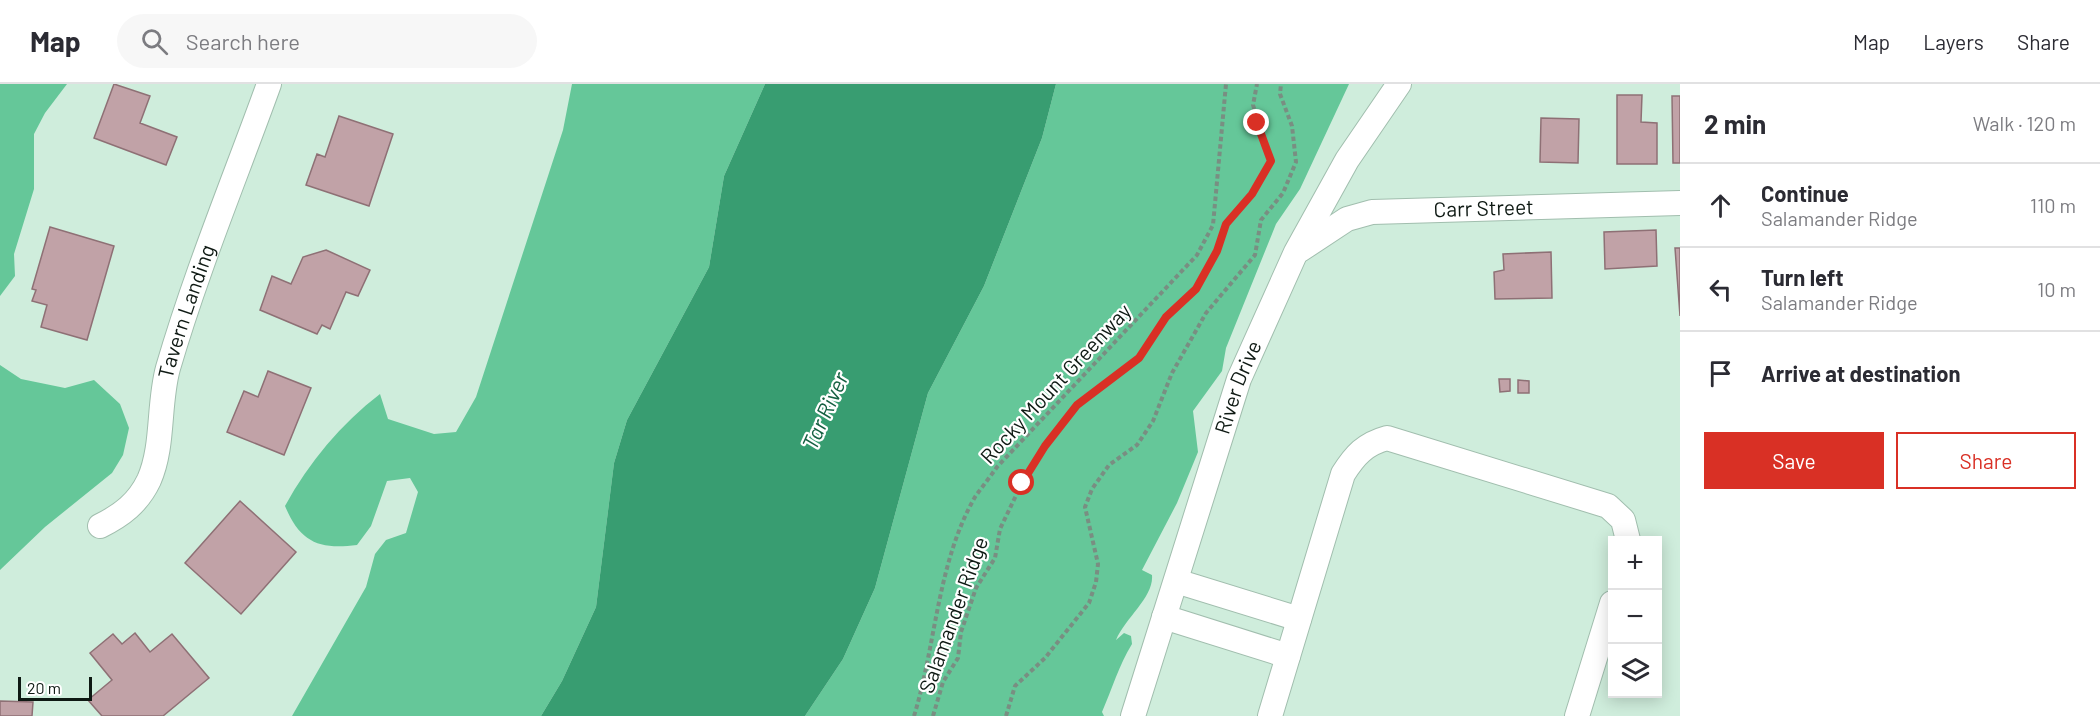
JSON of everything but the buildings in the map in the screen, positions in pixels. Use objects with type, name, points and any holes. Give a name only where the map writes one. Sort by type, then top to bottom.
[{"type":"street","name":"Tavern Landing","points":[[100,526],[120,515],[138,500],[149,479],[156,454],[167,371],[186,312],[269,84]]},
{"type":"street","name":"River Drive","points":[[1133,716],[1239,378],[1296,252],[1347,160],[1399,84]]},
{"type":"street","name":"Carr Street","points":[[1296,252],[1347,219],[1372,212],[1680,203]]},
{"type":"street","points":[[1270,716],[1343,474],[1354,457],[1366,446],[1387,438],[1608,506],[1623,520],[1627,536]]},
{"type":"street","points":[[1176,580],[1299,619]]},
{"type":"street","points":[[1577,716],[1608,616]]},
{"type":"street","points":[[1164,617],[1288,656]]},
{"type":"path","name":"Rocky Mount Greenway","points":[[914,716],[923,686],[948,565],[975,497],[997,467],[1197,255],[1213,225],[1226,84]]},
{"type":"path","name":"Salamander Ridge","points":[[933,716],[943,682],[958,658],[961,632],[976,588],[995,558],[1000,529],[1022,483],[1045,446],[1077,405],[1139,358],[1166,317],[1196,289],[1217,251],[1226,224],[1252,194],[1271,161],[1254,105],[1257,84]]},
{"type":"path","points":[[1006,716],[1015,686],[1045,658],[1089,603],[1096,582],[1098,564],[1085,507],[1092,489],[1109,465],[1137,445],[1153,421],[1172,373],[1206,313],[1255,255],[1261,220],[1283,193],[1296,162],[1292,126],[1280,94],[1281,84]]},
{"type":"shaded area","points":[[0,84],[67,84],[45,113],[34,134],[34,189],[14,254],[15,276],[0,296]]},
{"type":"shaded area","points":[[572,84],[765,84],[724,176],[709,267],[627,420],[614,463],[596,607],[562,681],[541,716],[292,716],[366,587],[375,554],[386,540],[406,533],[418,492],[410,478],[387,481],[371,526],[357,545],[332,546],[312,541],[297,528],[285,506],[315,459],[352,418],[380,394],[388,419],[434,434],[456,432],[476,397],[563,130]]},
{"type":"shaded area","points":[[1056,84],[1349,84],[1300,189],[1276,224],[1226,348],[1222,371],[1193,411],[1198,452],[1177,503],[1142,570],[1152,575],[1149,591],[1116,640],[1124,633],[1131,636],[1132,644],[1119,669],[1102,712],[1104,716],[805,716],[843,659],[875,588],[928,393],[984,286],[1042,138]]},
{"type":"shaded area","points":[[0,365],[21,379],[65,388],[94,380],[120,404],[129,428],[123,455],[112,473],[45,527],[0,570]]},
{"type":"water","name":"Tar River","points":[[765,84],[1056,84],[1042,138],[984,286],[928,393],[875,588],[843,659],[805,716],[541,716],[562,681],[596,607],[614,463],[627,420],[709,267],[724,176]]},
{"type":"route","points":[[1022,483],[1061,423],[1077,405],[1139,358],[1166,317],[1196,289],[1217,251],[1226,224],[1252,194],[1271,161],[1257,123]]}]
